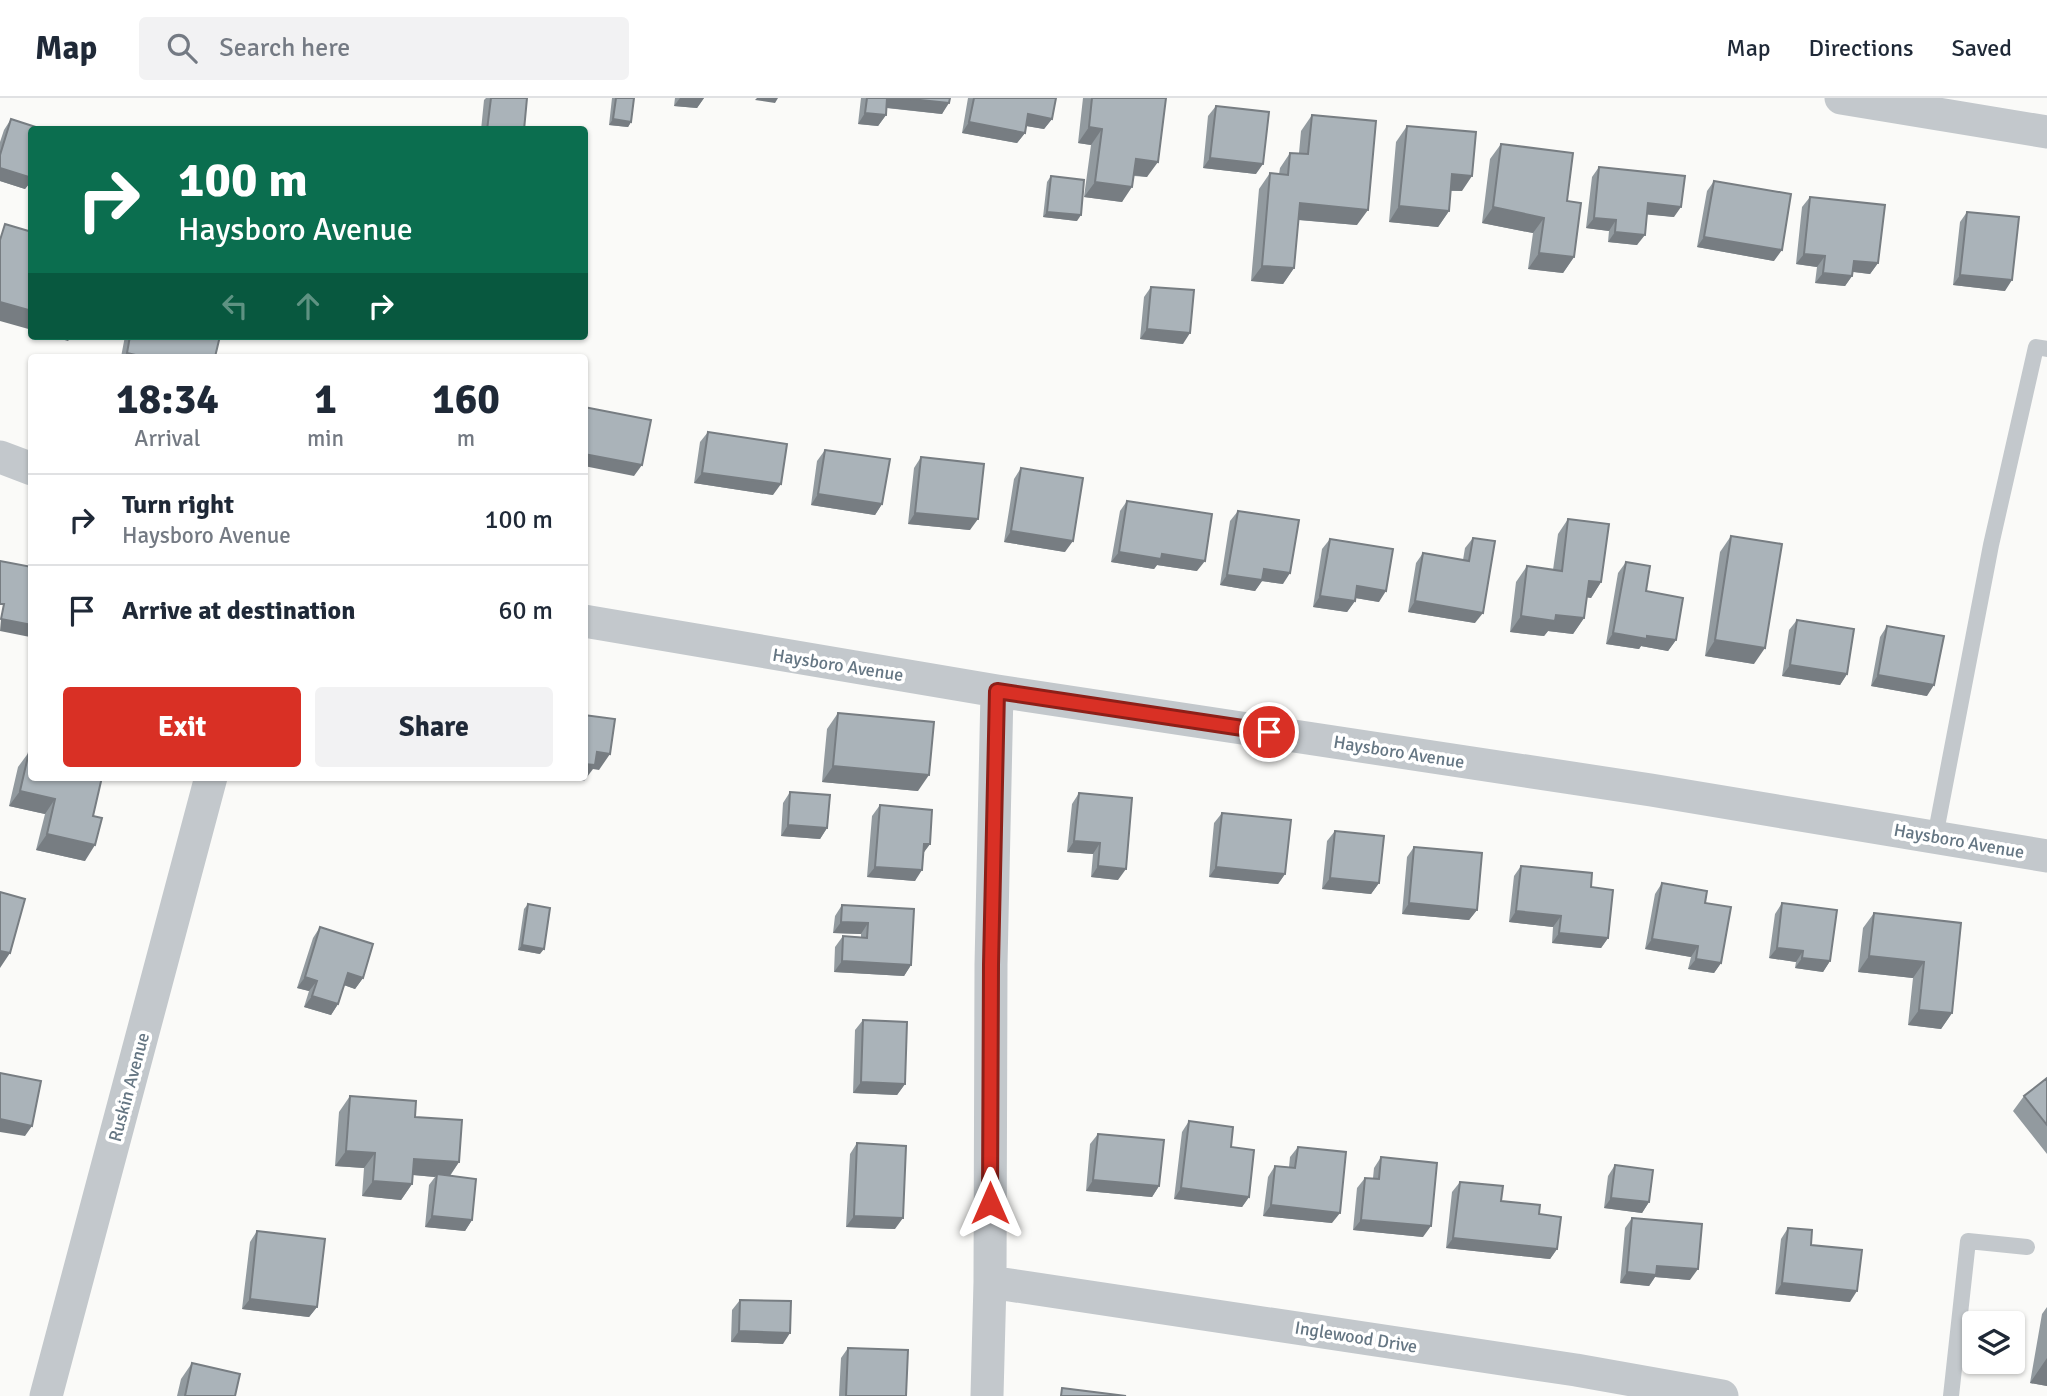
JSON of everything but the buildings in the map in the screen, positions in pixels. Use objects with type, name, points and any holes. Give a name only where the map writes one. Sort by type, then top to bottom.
[{"type":"street","points":[[1841,98],[2047,132]]},
{"type":"street","points":[[0,457],[28,468]]},
{"type":"street","name":"Haysboro Avenue","points":[[588,622],[997,691],[1651,790],[2047,856]]},
{"type":"street","points":[[987,1396],[997,691]]},
{"type":"street","name":"Ruskin Avenue","points":[[46,1396],[210,781]]},
{"type":"street","name":"Inglewood Drive","points":[[990,1282],[1574,1383],[1722,1396]]},
{"type":"lane","points":[[1935,837],[1991,545],[2036,347],[2047,349]]},
{"type":"lane","points":[[1951,1396],[1968,1241],[2028,1247]]},
{"type":"route","points":[[990,1203],[991,965],[997,691],[1269,732]]}]
